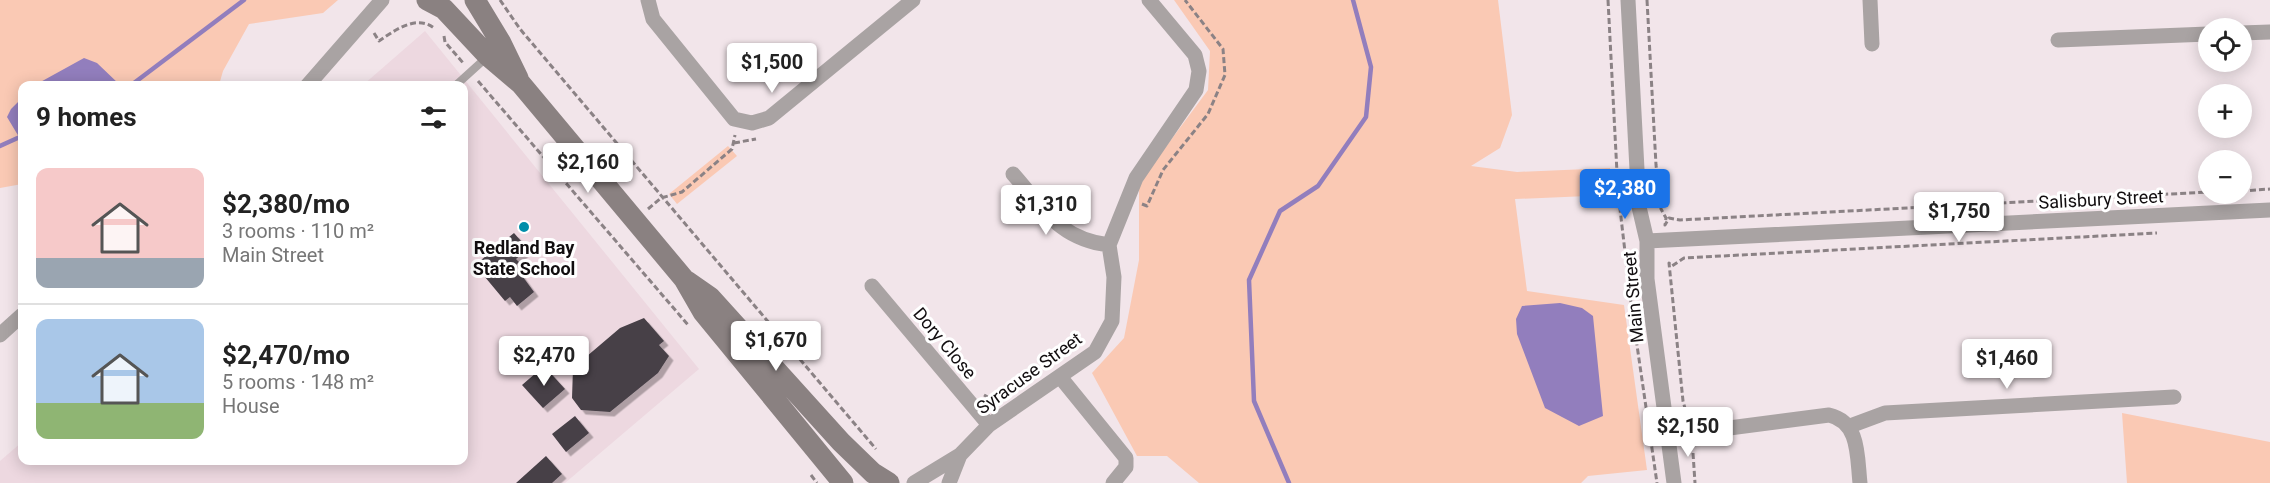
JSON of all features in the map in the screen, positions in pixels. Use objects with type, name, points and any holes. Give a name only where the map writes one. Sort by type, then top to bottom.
[{"type":"street","points":[[311,81],[382,0]]},
{"type":"street","points":[[410,0],[422,0]]},
{"type":"street","points":[[427,0],[444,9],[488,56],[521,84],[684,279],[702,312],[843,483]]},
{"type":"street","points":[[475,0],[501,43],[521,84]]},
{"type":"street","points":[[648,0],[653,19],[734,119],[752,123],[769,118],[913,0]]},
{"type":"street","points":[[1013,174],[1066,232],[1092,243],[1109,245],[1136,178],[1196,90],[1199,71],[1195,55],[1149,0]]},
{"type":"street","name":"Main Street","points":[[1628,0],[1639,207],[1647,242],[1647,279],[1674,483]]},
{"type":"street","points":[[1870,0],[1872,44]]},
{"type":"street","points":[[2252,33],[2270,32]]},
{"type":"street","points":[[2058,40],[2198,34]]},
{"type":"street","name":"Salisbury Street","points":[[1647,242],[2270,210]]},
{"type":"street","name":"Syracuse Street","points":[[960,454],[989,425],[1061,378],[1095,352],[1112,321],[1114,278],[1109,245]]},
{"type":"street","points":[[684,279],[710,297],[841,442],[873,473],[889,483]]},
{"type":"street","name":"Dory Close","points":[[872,286],[989,425]]},
{"type":"street","points":[[0,335],[18,319]]},
{"type":"street","points":[[1061,378],[1126,458],[1126,467],[1113,483]]},
{"type":"street","points":[[1850,426],[1885,413],[2174,397]]},
{"type":"street","points":[[1668,436],[1829,415],[1841,418],[1850,426],[1860,483]]},
{"type":"street","points":[[914,483],[960,454]]},
{"type":"street","points":[[949,483],[960,454]]},
{"type":"lane","points":[[460,81],[488,56]]},
{"type":"path","points":[[500,0],[520,29],[661,198],[878,450]]},
{"type":"path","points":[[1608,0],[1618,192],[1631,303],[1657,483]]},
{"type":"path","points":[[1647,0],[1656,165],[1661,209],[1666,218],[1665,225],[1669,218],[1680,220],[2198,193]]},
{"type":"path","points":[[368,18],[379,41],[407,24],[419,22],[431,25],[445,37],[445,42],[470,72],[697,335]]},
{"type":"path","points":[[661,198],[682,192],[732,149],[734,119]]},
{"type":"path","points":[[2252,190],[2270,189]]},
{"type":"path","points":[[1688,419],[1683,401],[1669,263],[1672,266],[1684,258],[2162,232]]},
{"type":"path","points":[[1631,303],[1651,300]]},
{"type":"path","points":[[980,401],[985,394],[993,400],[1004,399]]},
{"type":"path","points":[[1693,453],[1695,483]]},
{"type":"path","points":[[808,472],[817,483]]},
{"type":"shaded area","points":[[0,0],[338,0],[323,13],[249,24],[223,71],[220,81],[18,81],[18,185],[0,188]]},
{"type":"shaded area","points":[[1174,0],[1498,0],[1512,115],[1500,148],[1471,166],[1517,172],[1610,168],[1611,195],[1515,199],[1527,291],[1624,305],[1647,470],[1588,476],[1581,483],[1199,483],[1167,456],[1137,456],[1092,373],[1124,338],[1139,260],[1139,183],[1208,90],[1210,51]]},
{"type":"shaded area","name":"Redland Bay State School","points":[[425,31],[466,81],[368,81]]},
{"type":"shaded area","points":[[84,58],[97,63],[116,81],[42,81]]},
{"type":"shaded area","name":"Redland Bay State School","points":[[468,84],[699,369],[565,483],[0,483],[0,461],[18,445],[18,465],[468,465]]},
{"type":"shaded area","points":[[18,102],[18,135],[7,117]]},
{"type":"shaded area","points":[[728,146],[737,156],[677,204],[669,194]]},
{"type":"shaded area","points":[[1560,303],[1582,308],[1593,316],[1603,416],[1579,426],[1545,408],[1517,334],[1516,319],[1522,306]]},
{"type":"shaded area","points":[[2122,413],[2270,442],[2270,483],[2127,483]]},
{"type":"building","points":[[514,233],[528,249],[516,259],[519,262],[515,266],[534,292],[517,306],[510,297],[505,301],[475,265]]},
{"type":"building","points":[[644,318],[664,341],[659,345],[669,356],[658,373],[610,412],[581,410],[572,398],[573,368],[620,328]]},
{"type":"building","points":[[544,366],[565,389],[543,408],[522,385]]},
{"type":"building","points":[[575,416],[589,433],[566,452],[552,434]]},
{"type":"building","points":[[546,456],[562,474],[552,483],[516,483]]},
{"type":"waterway","points":[[137,81],[244,0]]},
{"type":"waterway","points":[[1289,483],[1254,401],[1249,280],[1280,211],[1318,186],[1366,117],[1371,67],[1353,0]]},
{"type":"waterway","points":[[0,146],[18,138]]},
{"type":"place","name":"Redland Bay State School","points":[[524,227]]}]
